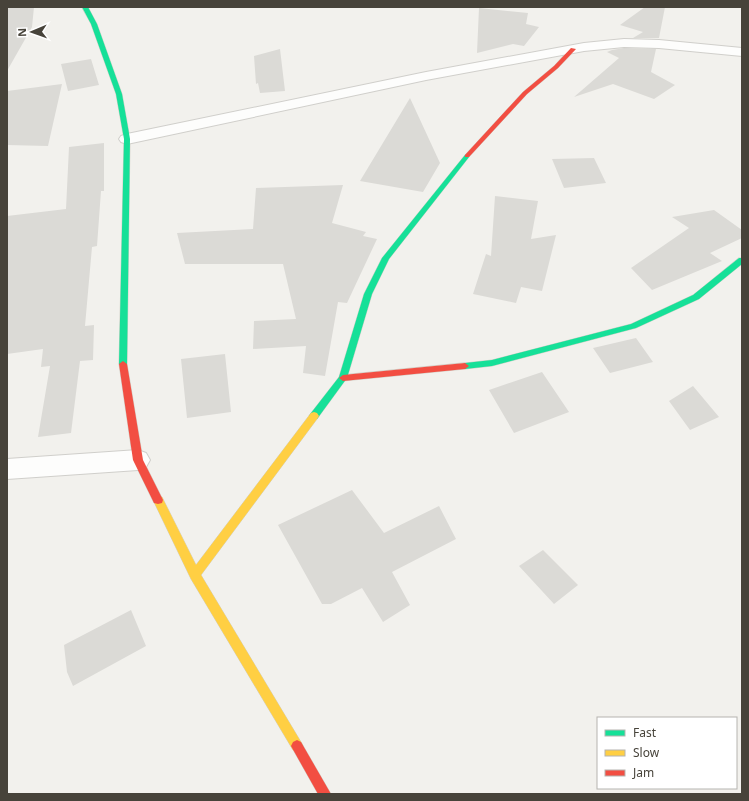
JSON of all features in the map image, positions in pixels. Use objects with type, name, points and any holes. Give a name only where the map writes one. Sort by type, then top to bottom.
[{"type":"street","points":[[86,7],[94,24],[119,94],[127,139],[122,357],[138,460],[195,575],[325,794]]},
{"type":"street","points":[[127,139],[426,76],[573,49],[624,43],[659,44],[742,52]]},
{"type":"street","points":[[195,575],[343,378],[368,294],[386,258],[459,164],[525,93],[556,67],[573,49]]},
{"type":"street","points":[[343,378],[492,363],[633,326],[696,297],[742,260]]},
{"type":"street","points":[[7,469],[138,460]]},
{"type":"building","points":[[34,7],[32,27],[7,71],[7,8]]},
{"type":"building","points":[[645,7],[665,7],[659,38],[633,38],[643,32],[620,25]]},
{"type":"building","points":[[479,8],[528,13],[526,24],[539,27],[524,46],[513,44],[477,53]]},
{"type":"building","points":[[624,48],[656,49],[651,72],[675,85],[654,99],[613,84],[574,97],[619,58],[607,52]]},
{"type":"building","points":[[280,49],[285,91],[260,93],[258,83],[256,84],[254,56]]},
{"type":"building","points":[[91,59],[99,85],[68,91],[61,64]]},
{"type":"building","points":[[62,84],[48,146],[7,145],[7,91]]},
{"type":"building","points":[[410,98],[440,163],[423,192],[360,181]]},
{"type":"building","points":[[104,143],[104,191],[101,191],[97,246],[92,247],[85,326],[94,325],[93,360],[80,361],[71,433],[38,437],[50,366],[41,367],[43,349],[7,354],[7,216],[66,209],[69,147]]},
{"type":"building","points":[[594,158],[606,183],[564,188],[552,159]]},
{"type":"building","points":[[343,185],[332,223],[366,232],[363,236],[377,239],[347,303],[338,302],[325,376],[303,373],[306,346],[253,349],[254,321],[296,319],[283,264],[185,264],[177,233],[253,229],[256,188]]},
{"type":"building","points":[[495,196],[538,201],[531,239],[556,235],[542,291],[521,287],[516,303],[473,294],[486,254],[491,256]]},
{"type":"building","points":[[714,210],[742,230],[742,238],[710,253],[722,261],[652,290],[631,268],[689,228],[672,217]]},
{"type":"building","points":[[636,338],[653,362],[610,373],[593,348]]},
{"type":"building","points":[[225,354],[231,412],[187,418],[181,359]]},
{"type":"building","points":[[542,372],[569,412],[514,433],[489,390]]},
{"type":"building","points":[[693,386],[719,417],[690,430],[669,401]]},
{"type":"building","points":[[352,490],[384,533],[439,506],[456,539],[392,572],[410,605],[383,622],[362,588],[331,604],[322,604],[278,525]]},
{"type":"building","points":[[543,550],[578,585],[554,604],[519,566]]},
{"type":"building","points":[[131,610],[146,646],[73,686],[67,672],[64,645]]},
{"type":"traffic: fast","points":[[85,7],[94,24],[119,94],[127,139],[123,364]]},
{"type":"traffic: fast","points":[[314,416],[343,378],[368,294],[386,258],[467,156]]},
{"type":"traffic: fast","points":[[465,366],[492,363],[633,326],[696,297],[742,260]]},
{"type":"traffic: slow","points":[[195,575],[314,416]]},
{"type":"traffic: slow","points":[[158,500],[195,575],[297,746]]},
{"type":"traffic: jam","points":[[467,156],[525,93],[556,67],[573,49]]},
{"type":"traffic: jam","points":[[123,364],[138,460],[158,500]]},
{"type":"traffic: jam","points":[[343,378],[465,366]]},
{"type":"traffic: jam","points":[[297,746],[325,794]]}]
